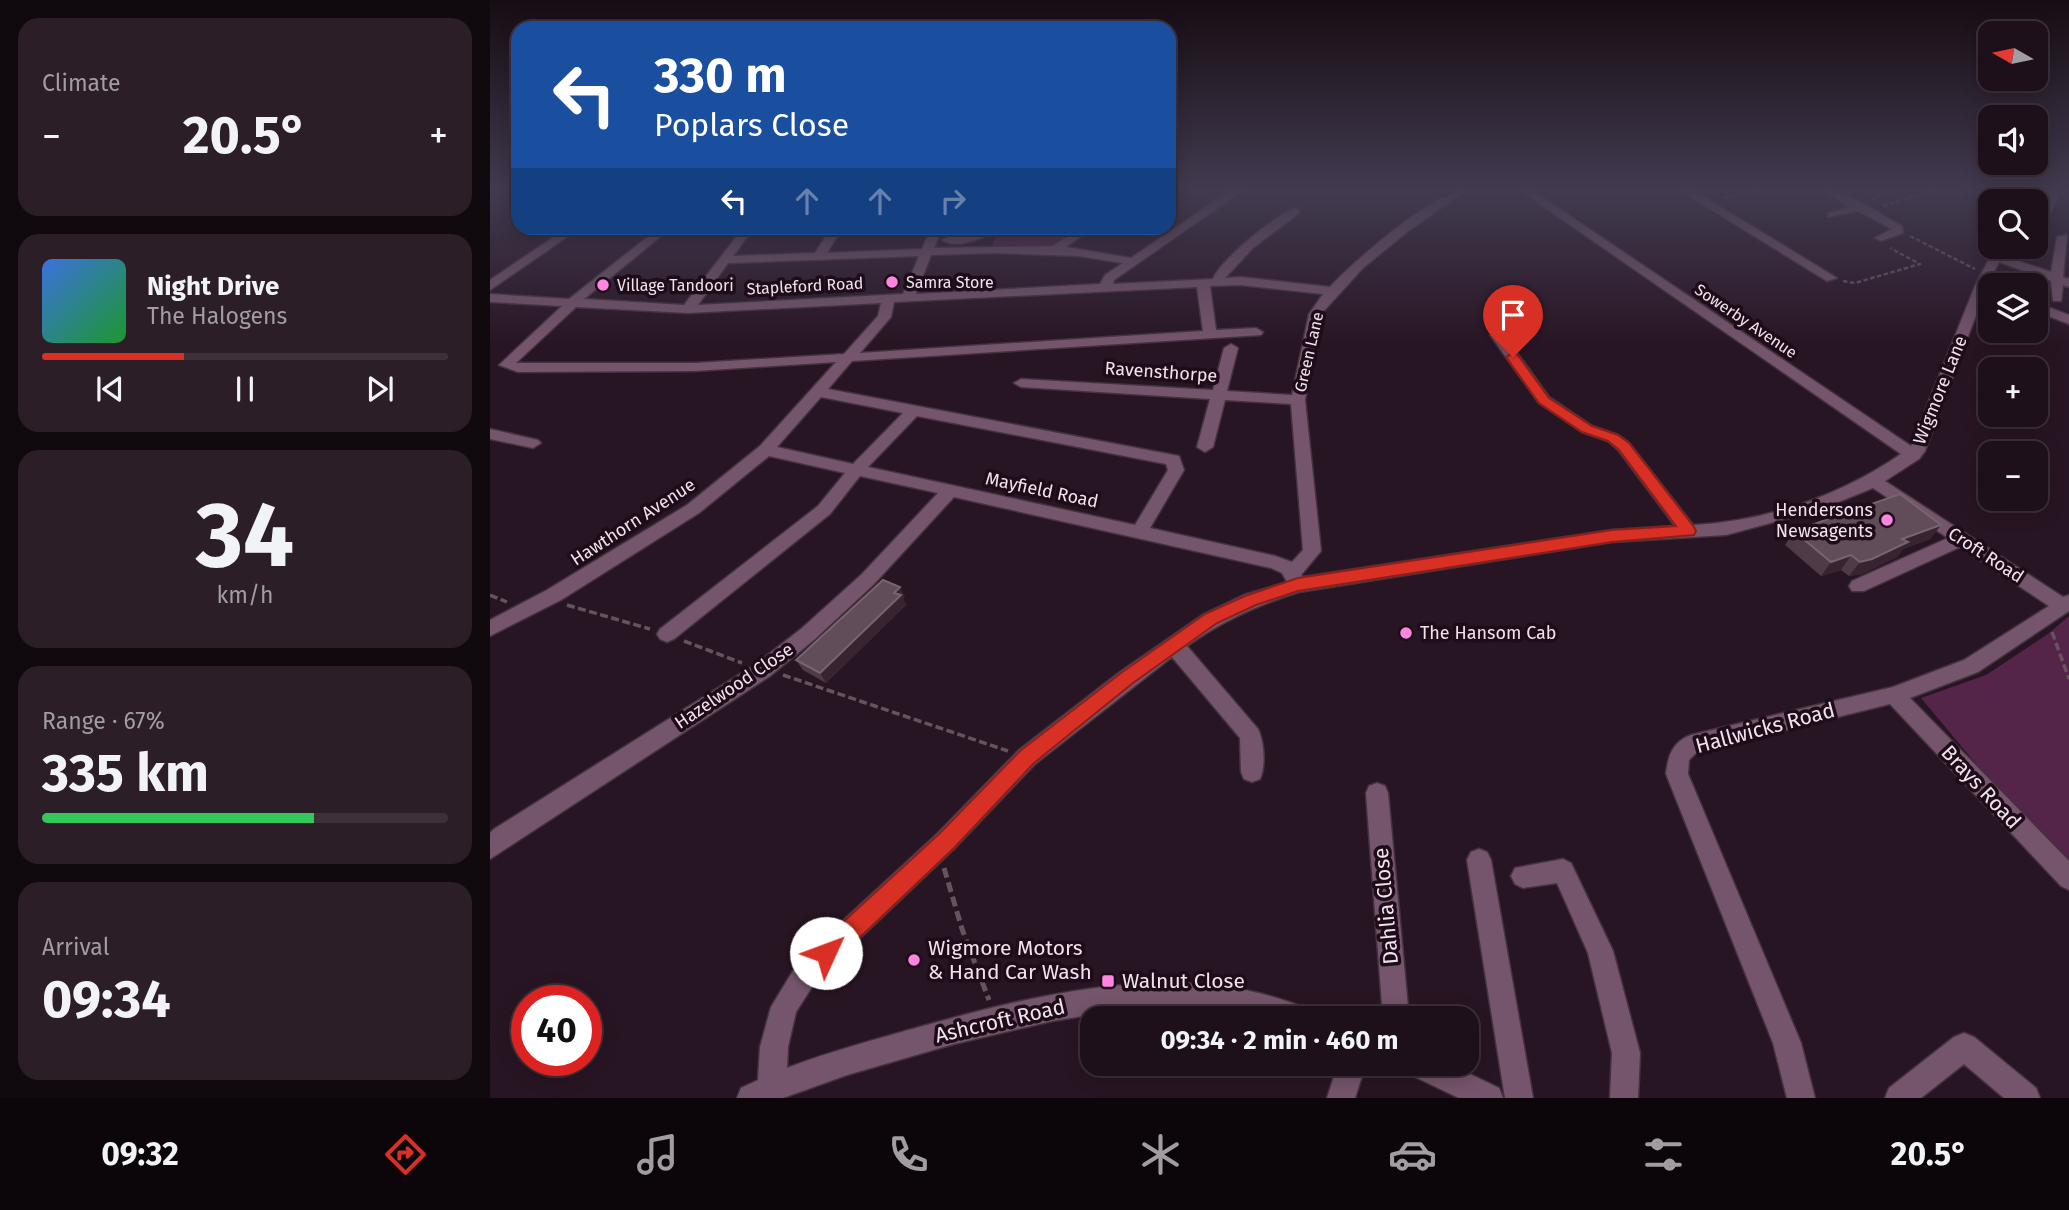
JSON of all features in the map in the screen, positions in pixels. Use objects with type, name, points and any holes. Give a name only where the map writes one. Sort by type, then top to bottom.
[{"type":"street","points":[[490,286],[554,242]]},
{"type":"street","points":[[647,242],[573,302],[506,365],[518,368],[695,367],[1256,332]]},
{"type":"street","points":[[688,309],[737,242]]},
{"type":"street","points":[[819,257],[828,242]]},
{"type":"street","points":[[908,298],[930,242]]},
{"type":"street","points":[[724,260],[819,257],[948,242]]},
{"type":"street","points":[[1053,251],[1066,242]]},
{"type":"street","points":[[1105,288],[1109,278],[1162,242]]},
{"type":"street","points":[[1218,282],[1220,275],[1254,242]]},
{"type":"street","name":"Green Lane","points":[[1295,579],[1312,551],[1298,400],[1311,328],[1321,302],[1331,291],[1391,242]]},
{"type":"street","name":"Sowerby Avenue","points":[[1601,242],[1913,455]]},
{"type":"street","points":[[1771,242],[1831,278]]},
{"type":"street","points":[[2062,242],[2057,271],[2064,281]]},
{"type":"street","points":[[928,246],[1053,251],[1109,256],[1133,262]]},
{"type":"street","points":[[2002,259],[2064,281]]},
{"type":"street","points":[[490,269],[517,268]]},
{"type":"street","name":"Stapleford Road","points":[[490,298],[688,309],[1218,282],[1254,281],[1331,291]]},
{"type":"street","points":[[2057,298],[2064,281]]},
{"type":"street","points":[[1203,283],[1210,334]]},
{"type":"street","name":"Hawthorn Avenue","points":[[490,629],[554,595],[692,509],[766,450],[884,317],[888,300]]},
{"type":"street","name":"Wigmore Lane","points":[[761,1093],[784,1007],[808,970],[933,853],[1027,757],[1211,619],[1295,579],[1612,536],[1726,529],[1812,506],[1874,481],[1913,455],[1978,304]]},
{"type":"street","points":[[2048,311],[2069,320]]},
{"type":"street","points":[[1497,335],[1544,400],[1587,429],[1613,438],[1624,446],[1688,531]]},
{"type":"street","points":[[1205,447],[1231,348]]},
{"type":"street","name":"Ravensthorpe","points":[[1021,383],[1298,400]]},
{"type":"street","points":[[819,392],[1173,460],[1176,470],[1140,531]]},
{"type":"street","points":[[667,634],[824,510],[856,470],[914,411]]},
{"type":"street","points":[[490,434],[533,443]]},
{"type":"street","name":"Mayfield Road","points":[[766,450],[1275,562],[1295,579]]},
{"type":"street","name":"Croft Road","points":[[1874,481],[1961,538],[2060,609]]},
{"type":"street","name":"Hazelwood Close","points":[[490,848],[502,837],[763,670],[808,634],[868,579],[951,490]]},
{"type":"street","points":[[1858,586],[1961,538]]},
{"type":"street","name":"Hallwicks Road","points":[[1801,1098],[1782,1030],[1677,774],[1679,755],[1691,744],[1894,695],[1971,666],[2060,609]]},
{"type":"street","points":[[1174,645],[1251,735],[1252,772]]},
{"type":"street","name":"Brays Road","points":[[1894,695],[2069,878]]},
{"type":"street","name":"Dahlia Close","points":[[1377,793],[1395,1006]]},
{"type":"street","points":[[1479,860],[1519,1098]]},
{"type":"street","points":[[1523,876],[1563,871],[1600,951],[1626,1053],[1623,1098]]},
{"type":"street","name":"Ashcroft Road","points":[[761,1093],[859,1057],[991,1019],[1114,998],[1193,998],[1249,1006]]},
{"type":"street","points":[[1908,1096],[1964,1047],[2026,1098]]},
{"type":"street","points":[[1341,1098],[1348,1076]]},
{"type":"street","points":[[1444,1076],[1489,1098]]},
{"type":"path","points":[[1831,278],[1855,283],[1920,264],[1883,242]]},
{"type":"path","points":[[1923,242],[1978,271]]},
{"type":"path","points":[[2060,609],[2069,679]]},
{"type":"path","points":[[763,670],[1027,757]]},
{"type":"path","points":[[933,853],[945,870],[962,929],[990,1000],[991,1019]]},
{"type":"shaded area","points":[[994,242],[1056,242],[1050,246],[992,247]]},
{"type":"shaded area","points":[[2069,616],[2069,865],[1987,777],[1921,698],[1986,675],[2048,634]]},
{"type":"building","points":[[1900,494],[1941,525],[1902,539],[1908,542],[1872,559],[1860,562],[1851,555],[1831,562],[1794,531]]},
{"type":"building","points":[[883,580],[900,587],[894,593],[901,595],[820,673],[796,660]]},
{"type":"place","name":"Samra Store","points":[[892,282]]},
{"type":"place","name":"Village Tandoori","points":[[603,285]]},
{"type":"place","name":"Hendersons Newsagents","points":[[1887,520]]},
{"type":"place","name":"The Hansom Cab","points":[[1406,633]]},
{"type":"place","name":"Wigmore Motors & Hand Car Wash","points":[[914,960]]},
{"type":"place","name":"Walnut Close","points":[[1108,981]]},
{"type":"route","points":[[826,953],[946,841],[1027,757],[1127,678],[1211,619],[1251,600],[1298,585],[1612,536],[1688,531],[1624,446],[1613,438],[1587,429],[1544,400],[1513,357]]}]
